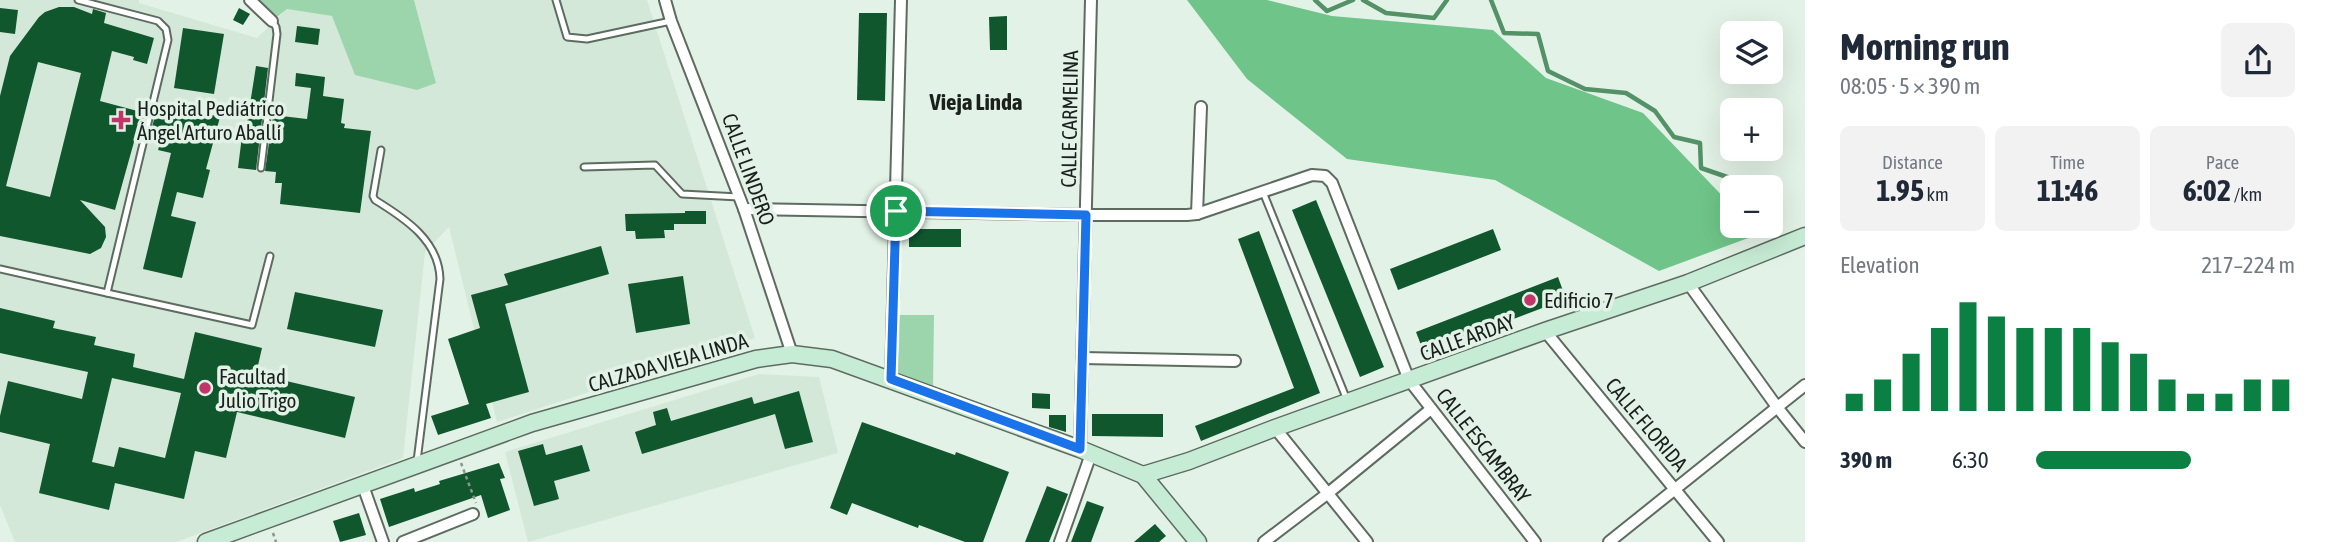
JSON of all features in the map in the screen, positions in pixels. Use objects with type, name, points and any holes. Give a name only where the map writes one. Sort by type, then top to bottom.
[{"type":"street","points":[[250,0],[272,21]]},
{"type":"street","name":"CALLE LINDERO","points":[[665,0],[744,209],[792,354]]},
{"type":"street","points":[[891,379],[901,0]]},
{"type":"street","name":"CALLE CARMELINA","points":[[1060,542],[1085,452],[1082,358],[1091,0]]},
{"type":"street","points":[[1197,214],[1201,107]]},
{"type":"street","name":"CALLE ESCAMBRAY","points":[[1263,192],[1306,176],[1325,176],[1332,183],[1409,380],[1535,542]]},
{"type":"street","points":[[744,209],[1086,215],[1197,214],[1263,192]]},
{"type":"street","name":"CALLE ARDAY","points":[[1143,475],[1189,461],[1545,331],[1688,283],[1805,236]]},
{"type":"street","points":[[1688,283],[1805,442]]},
{"type":"street","name":"CALLE FLORIDA","points":[[1545,331],[1718,542]]},
{"type":"street","name":"CALZADA VIEJA LINDA","points":[[206,542],[532,423],[755,359],[792,354],[832,359],[891,379],[1143,475]]},
{"type":"street","points":[[1082,358],[1236,361]]},
{"type":"street","points":[[1609,542],[1805,385]]},
{"type":"street","points":[[1264,542],[1431,409]]},
{"type":"street","points":[[1275,428],[1367,542]]},
{"type":"street","points":[[1143,475],[1198,542]]},
{"type":"street","points":[[362,483],[383,542]]},
{"type":"street","points":[[403,542],[473,514]]},
{"type":"lane","points":[[78,0],[158,21],[166,29],[168,40],[107,293]]},
{"type":"lane","points":[[556,0],[567,37],[576,39],[671,21]]},
{"type":"lane","points":[[261,168],[277,34],[272,21]]},
{"type":"lane","points":[[381,150],[373,196],[375,200],[418,232],[430,246],[440,265],[417,464]]},
{"type":"lane","points":[[584,167],[655,164],[682,194],[739,197]]},
{"type":"lane","points":[[1263,192],[1348,402]]},
{"type":"lane","points":[[2,271],[252,325],[270,256]]},
{"type":"path","points":[[457,450],[478,511],[473,514]]},
{"type":"shaded area","points":[[0,0],[139,0],[139,3],[257,38],[287,9],[332,16],[356,75],[436,83],[414,0],[647,0],[755,338],[497,422],[449,227],[425,252],[403,458],[176,542],[15,542],[0,505]]},
{"type":"shaded area","points":[[759,374],[819,377],[838,453],[528,542],[505,452]]},
{"type":"green space","points":[[253,0],[414,0],[436,83],[417,90],[355,75],[332,16],[287,9],[272,21]]},
{"type":"green space","points":[[1187,0],[1267,0],[1332,16],[1493,30],[1546,78],[1643,113],[1720,193],[1720,238],[1748,238],[1659,271],[1495,180],[1347,159],[1247,79]]},
{"type":"green space","points":[[898,315],[934,315],[933,389],[896,377]]},
{"type":"building","points":[[59,7],[74,7],[92,14],[93,9],[106,13],[104,23],[154,38],[147,64],[112,51],[100,101],[145,113],[142,125],[139,124],[115,210],[80,200],[105,227],[106,237],[101,248],[90,254],[0,236],[0,96],[10,56],[45,12]],"holes":[[[38,62],[81,73],[50,197],[6,186]]]},
{"type":"building","points":[[0,8],[18,10],[15,34],[0,32]]},
{"type":"building","points":[[239,8],[250,14],[243,25],[233,20]]},
{"type":"building","points":[[859,13],[887,13],[885,101],[857,100]]},
{"type":"building","points":[[1007,16],[1007,50],[990,50],[989,17]]},
{"type":"building","points":[[297,26],[320,29],[318,45],[295,42]]},
{"type":"building","points":[[183,28],[224,34],[214,94],[174,88]]},
{"type":"building","points":[[256,66],[268,68],[256,170],[238,168]]},
{"type":"building","points":[[296,73],[325,77],[323,96],[344,99],[341,123],[345,124],[344,128],[371,131],[360,213],[280,204],[282,183],[275,183],[276,172],[265,171],[273,115],[307,119],[311,88],[295,86]]},
{"type":"building","points":[[182,107],[220,117],[206,169],[210,170],[203,198],[177,192],[171,216],[196,222],[182,278],[143,269],[171,153],[158,150],[164,131],[152,127],[155,116],[179,118]]},
{"type":"building","points":[[1316,200],[1384,367],[1360,377],[1292,210]]},
{"type":"building","points":[[706,211],[706,224],[674,224],[674,230],[664,230],[665,238],[636,239],[635,231],[626,231],[625,214]]},
{"type":"building","points":[[909,229],[961,229],[961,247],[909,247]]},
{"type":"building","points":[[1493,229],[1501,250],[1398,290],[1390,269]]},
{"type":"building","points":[[1259,231],[1320,393],[1201,441],[1195,426],[1294,388],[1238,239]]},
{"type":"building","points":[[601,246],[609,274],[505,304],[529,392],[486,404],[491,418],[438,435],[431,416],[469,404],[448,339],[480,328],[471,295],[508,285],[504,274]]},
{"type":"building","points":[[683,276],[690,324],[636,333],[628,284]]},
{"type":"building","points":[[1558,277],[1566,299],[1424,353],[1416,332]]},
{"type":"building","points":[[295,292],[383,310],[375,347],[287,329]]},
{"type":"building","points":[[0,308],[55,321],[53,328],[96,337],[94,345],[135,354],[133,367],[184,379],[195,332],[262,348],[256,374],[355,397],[345,438],[237,412],[226,458],[195,451],[184,499],[115,483],[109,510],[39,493],[50,444],[0,432],[0,416],[8,381],[82,399],[88,372],[0,353]],"holes":[[[112,378],[181,393],[165,458],[119,447],[114,467],[92,462]]]},
{"type":"building","points":[[799,391],[813,442],[785,449],[775,414],[642,454],[635,432],[656,425],[653,412],[667,408],[671,421],[752,397],[754,404]]},
{"type":"building","points":[[1032,393],[1050,394],[1050,409],[1032,408]]},
{"type":"building","points":[[1092,414],[1163,414],[1163,437],[1092,436]]},
{"type":"building","points":[[1049,415],[1066,415],[1066,432],[1049,427]]},
{"type":"building","points":[[862,422],[1009,472],[983,542],[965,542],[852,503],[847,515],[830,508]]},
{"type":"building","points":[[543,444],[546,455],[582,445],[590,471],[554,481],[559,499],[534,506],[518,451]]},
{"type":"building","points":[[499,463],[505,478],[500,479],[510,510],[488,518],[481,495],[389,527],[380,499],[414,488],[415,492],[440,484],[439,481]]},
{"type":"building","points":[[1047,486],[1068,494],[1049,542],[1025,542]]},
{"type":"building","points":[[1087,501],[1104,507],[1091,542],[1071,542]]},
{"type":"building","points":[[359,513],[366,535],[340,542],[333,521]]},
{"type":"building","points":[[1155,524],[1166,536],[1159,542],[1134,542]]},
{"type":"waterway","points":[[1315,0],[1327,11],[1353,0]]},
{"type":"waterway","points":[[1363,0],[1386,13],[1434,18],[1447,0]]},
{"type":"waterway","points":[[1491,0],[1504,33],[1538,34],[1548,71],[1585,89],[1626,93],[1655,111],[1674,137],[1700,143],[1701,168],[1721,175]]},
{"type":"place","name":"Hospital Pediátrico Ángel Arturo Aballí","points":[[121,120]]},
{"type":"place","name":"Edificio 7","points":[[1530,300]]},
{"type":"place","name":"Facultad Julio Trigo","points":[[205,388]]},
{"type":"district","name":"Vieja Linda","points":[[976,102]]},
{"type":"route","points":[[896,211],[1086,215],[1080,449],[891,379],[896,211]]}]
